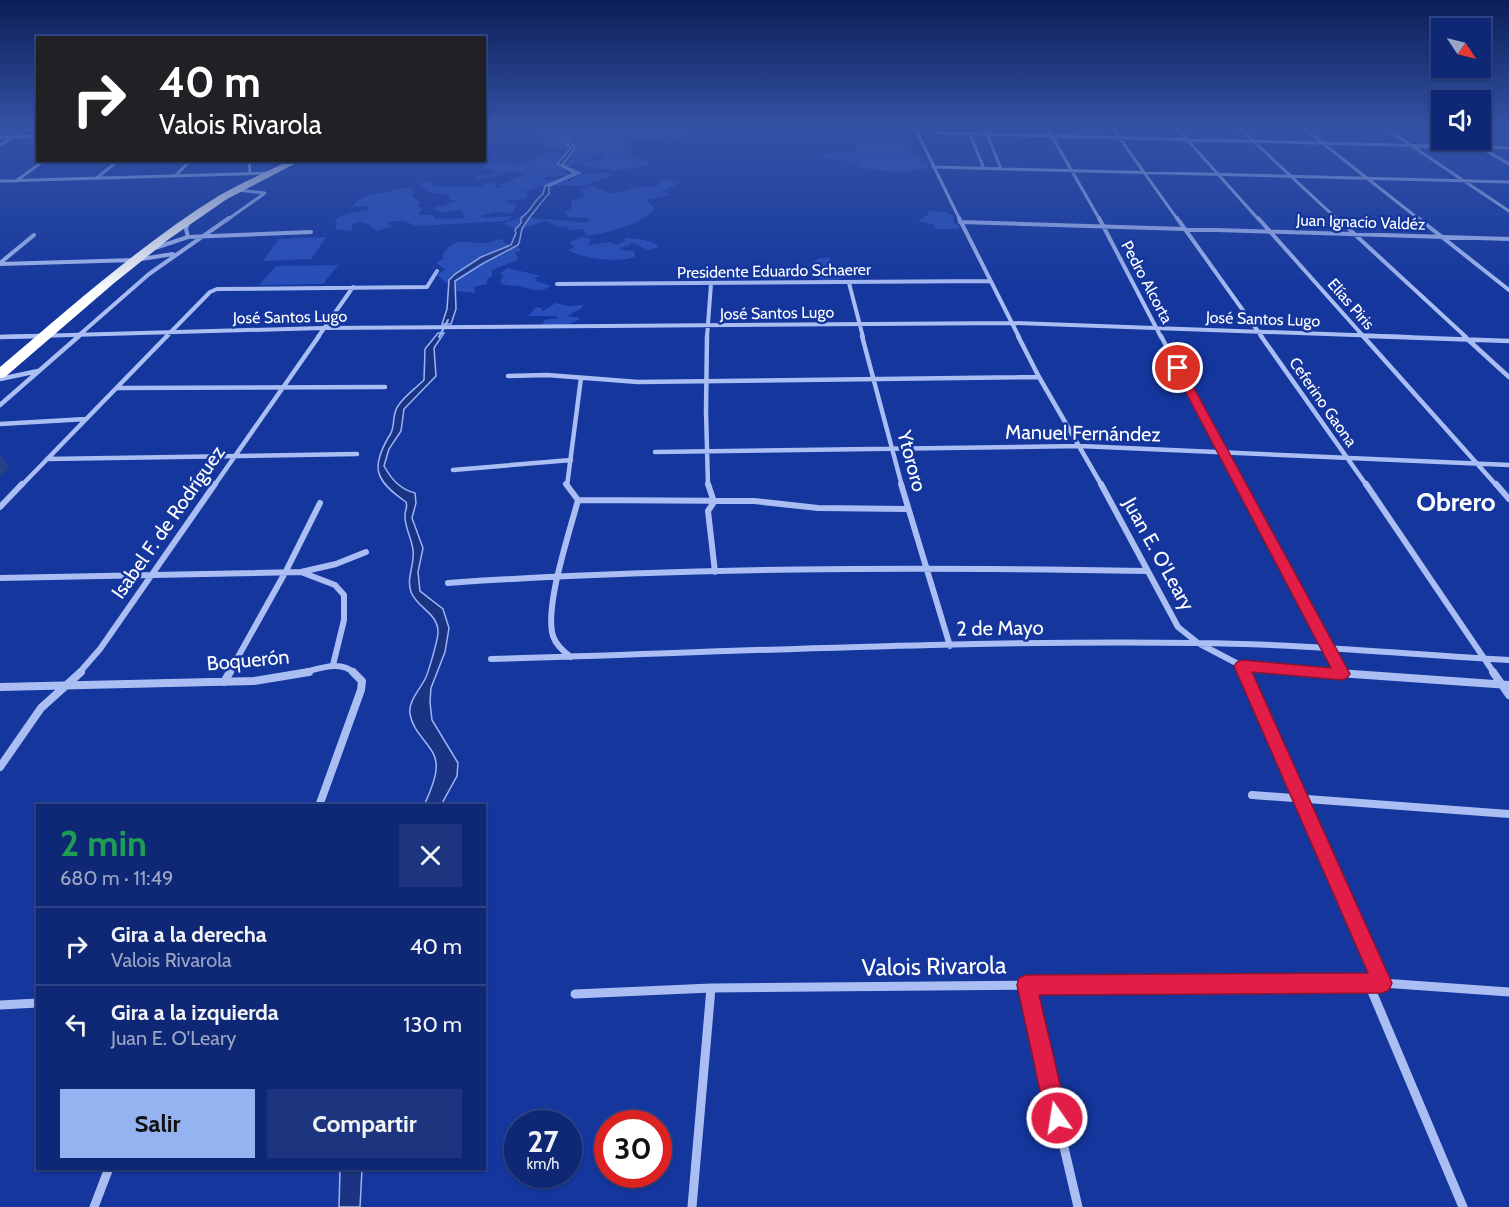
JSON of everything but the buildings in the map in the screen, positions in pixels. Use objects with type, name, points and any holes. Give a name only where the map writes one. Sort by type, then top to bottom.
[{"type":"highway","points":[[0,374],[140,256],[189,220],[252,182]]},
{"type":"street","name":"Juan E. O'Leary","points":[[941,182],[1039,377],[1080,446],[1178,627],[1198,643],[1242,666]]},
{"type":"street","name":"Pedro Alcorta","points":[[1079,182],[1157,327],[1220,451],[1342,674]]},
{"type":"street","name":"Ceferino Gaona","points":[[1153,182],[1347,457],[1484,659],[1505,685],[1509,695]]},
{"type":"street","name":"Elías Piris","points":[[1226,182],[1509,499]]},
{"type":"street","points":[[1299,182],[1509,377]]},
{"type":"street","points":[[1373,182],[1509,290]]},
{"type":"street","points":[[1466,182],[1509,211]]},
{"type":"street","points":[[0,405],[149,274],[265,193],[236,190]]},
{"type":"street","points":[[188,237],[186,229],[189,220]]},
{"type":"street","name":"Juan Ignacio Valdéz","points":[[960,222],[1509,239]]},
{"type":"street","points":[[140,256],[188,237],[311,232]]},
{"type":"street","points":[[0,263],[34,235]]},
{"type":"street","points":[[0,263],[176,254]]},
{"type":"street","points":[[0,507],[210,292],[217,289],[427,287],[437,271]]},
{"type":"street","name":"Presidente Eduardo Schaerer","points":[[557,285],[990,281]]},
{"type":"street","name":"Ytororo","points":[[849,283],[890,449],[923,567],[950,646]]},
{"type":"street","points":[[711,284],[706,326],[705,382],[708,487],[714,502]]},
{"type":"street","name":"Isabel F. de Rodríguez","points":[[0,767],[41,708],[82,670],[100,649],[353,287]]},
{"type":"street","name":"José Santos Lugo","points":[[0,337],[323,328],[1013,323],[1509,341]]},
{"type":"street","points":[[0,379],[38,371]]},
{"type":"street","points":[[508,376],[581,378],[614,382],[1039,377]]},
{"type":"street","points":[[578,500],[566,484],[581,378]]},
{"type":"street","points":[[117,388],[385,387]]},
{"type":"street","points":[[0,424],[87,418]]},
{"type":"street","name":"Manuel Fernández","points":[[656,452],[1080,446],[1509,465]]},
{"type":"street","points":[[47,459],[357,453]]},
{"type":"street","points":[[453,470],[571,460]]},
{"type":"street","points":[[578,500],[753,501],[818,508],[907,510]]},
{"type":"street","points":[[571,657],[560,649],[552,635],[551,625],[560,574],[578,500]]},
{"type":"street","points":[[714,502],[708,511],[715,572]]},
{"type":"street","points":[[224,682],[286,571],[320,503]]},
{"type":"street","points":[[0,578],[301,572],[336,564],[366,552]]},
{"type":"street","points":[[448,583],[560,574],[923,567],[1148,571]]},
{"type":"street","points":[[301,572],[335,585],[344,595],[344,620],[333,665],[350,669],[362,681],[361,690],[319,804]]},
{"type":"street","name":"2 de Mayo","points":[[491,659],[950,646],[1198,643],[1327,647],[1509,660]]},
{"type":"street","name":"Boquerón","points":[[0,687],[254,681],[333,665]]},
{"type":"street","points":[[1382,983],[1242,666],[1505,685]]},
{"type":"street","points":[[1252,795],[1509,814]]},
{"type":"street","points":[[1368,982],[1463,1207]]},
{"type":"street","name":"Valois Rivarola","points":[[575,994],[711,988],[1368,982],[1509,992]]},
{"type":"street","points":[[1026,985],[1078,1207]]},
{"type":"street","points":[[692,1207],[711,988]]},
{"type":"street","points":[[0,1005],[36,1003]]},
{"type":"street","points":[[94,1207],[108,1170]]},
{"type":"shaded area","points":[[432,182],[432,186],[483,187],[487,183],[497,184],[495,188],[507,188],[501,184],[593,182],[583,186],[542,185],[527,191],[516,188],[529,194],[526,199],[507,200],[507,203],[517,204],[512,213],[496,212],[481,216],[483,218],[512,216],[508,221],[415,226],[397,221],[386,224],[394,226],[377,231],[361,223],[353,224],[351,231],[335,229],[337,222],[334,220],[338,217],[370,209],[370,207],[353,206],[356,202],[371,195],[393,191],[393,189],[410,188],[415,191],[411,196],[420,202],[418,206],[422,207],[419,215],[433,215],[435,219],[464,218],[462,211],[453,210],[441,213],[433,208],[461,200],[451,200],[447,196],[451,195],[428,192],[418,184]]},
{"type":"shaded area","points":[[558,182],[549,186],[549,194],[523,227],[518,245],[455,281],[456,309],[451,324],[442,324],[447,309],[449,280],[481,257],[511,245],[521,218],[543,194],[545,186]]},
{"type":"shaded area","points":[[661,182],[680,182],[662,192],[672,194],[646,200],[655,208],[648,214],[632,224],[614,230],[586,236],[584,229],[567,230],[570,226],[558,227],[547,221],[520,229],[509,227],[504,223],[524,217],[587,223],[590,218],[568,217],[565,212],[572,208],[571,200],[583,198],[585,194],[580,190],[594,186],[606,192],[617,193],[638,187],[657,186]]},
{"type":"shaded area","points":[[928,211],[946,212],[954,216],[953,222],[960,227],[936,229],[933,224],[918,221],[928,214]]},
{"type":"shaded area","points":[[326,237],[311,259],[263,261],[279,239]]},
{"type":"shaded area","points":[[580,237],[589,238],[591,241],[587,245],[609,242],[616,245],[625,241],[625,238],[629,238],[648,241],[659,247],[648,250],[631,242],[630,245],[620,248],[634,251],[635,257],[620,260],[601,259],[583,256],[568,250],[575,247],[569,243]]},
{"type":"shaded area","points":[[499,239],[519,248],[521,251],[515,252],[518,260],[492,270],[492,276],[487,279],[487,284],[474,287],[475,293],[456,291],[437,275],[445,269],[436,263],[444,258],[442,256],[454,244],[482,243]]},
{"type":"shaded area","points":[[829,257],[834,269],[843,275],[840,279],[827,281],[810,276],[810,264],[817,259]]},
{"type":"shaded area","points":[[338,265],[323,284],[259,285],[276,266]]},
{"type":"shaded area","points":[[508,268],[541,276],[535,278],[536,281],[551,286],[537,290],[503,284],[500,282],[503,276],[500,273]]},
{"type":"shaded area","points":[[556,303],[568,306],[583,305],[582,308],[567,316],[580,318],[567,325],[552,326],[543,324],[544,320],[559,318],[556,316],[528,316],[536,307],[542,308],[542,311]]},
{"type":"shaded area","points":[[438,333],[444,333],[434,348],[436,376],[404,409],[401,431],[389,449],[384,466],[397,483],[415,493],[416,503],[412,518],[423,548],[418,572],[420,591],[443,609],[449,628],[445,652],[431,688],[430,702],[432,720],[458,763],[457,776],[442,804],[425,804],[436,772],[435,759],[414,725],[410,714],[412,701],[428,672],[435,649],[437,625],[411,592],[409,582],[413,550],[405,519],[406,502],[387,487],[379,472],[378,464],[392,430],[396,409],[403,399],[424,380],[425,349]]},
{"type":"shaded area","points":[[340,1170],[362,1170],[360,1207],[339,1207]]},
{"type":"waterway","points":[[439,337],[448,320]]},
{"type":"district","name":"Obrero","points":[[1456,502]]},
{"type":"route","points":[[1057,1118],[1026,985],[1382,983],[1242,666],[1342,674],[1220,451],[1178,368]]}]
